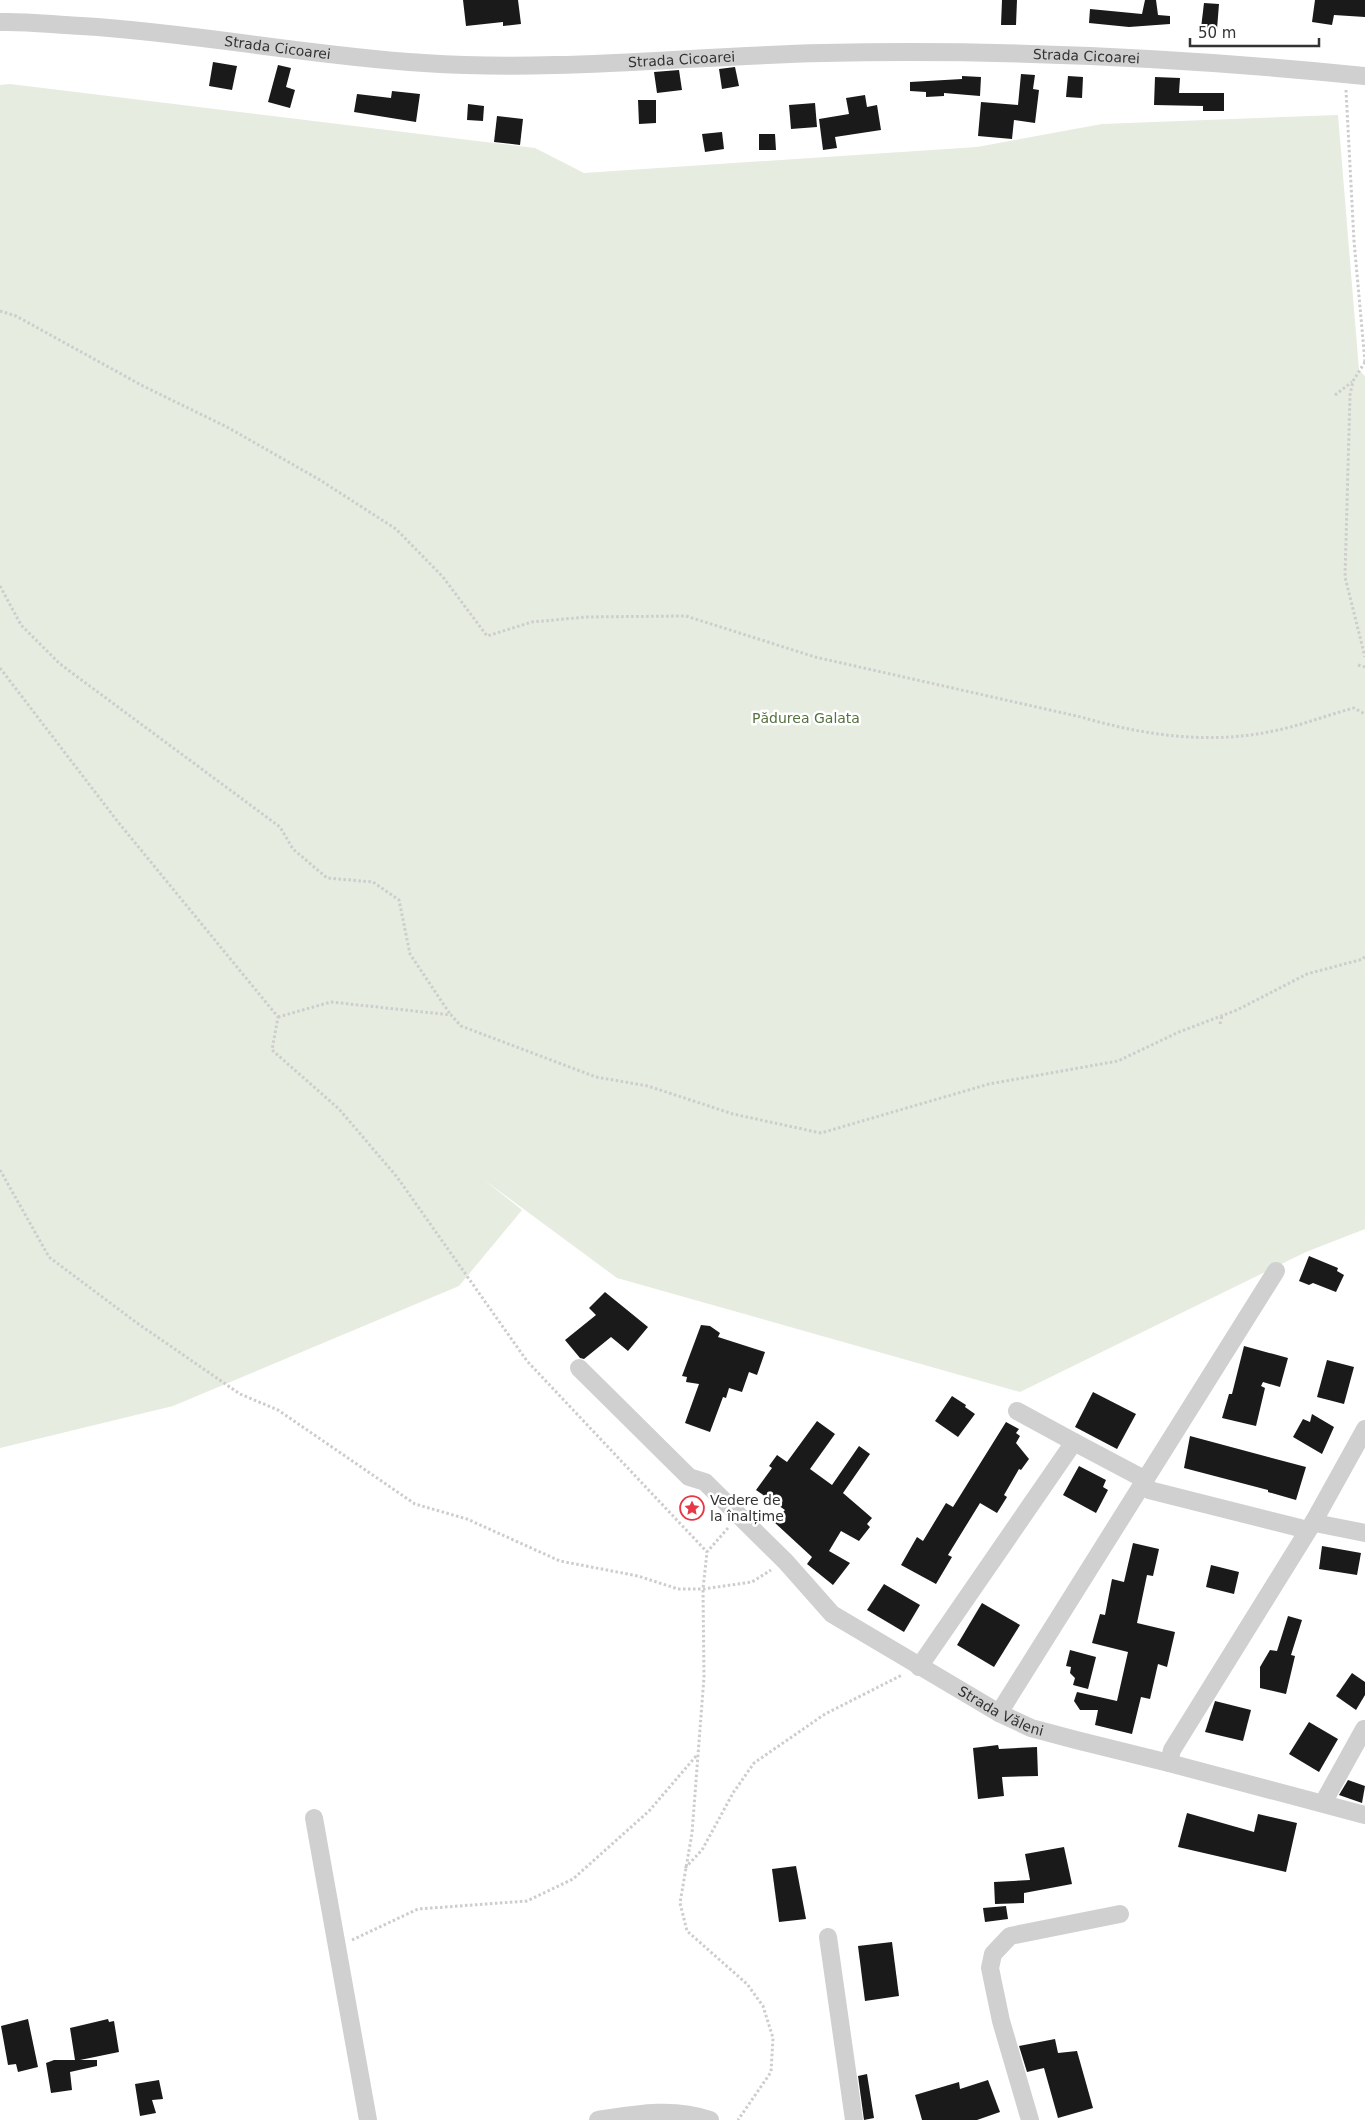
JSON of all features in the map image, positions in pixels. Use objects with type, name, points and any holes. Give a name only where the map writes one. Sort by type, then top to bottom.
[{"type":"street","name":"Strada Cicoarei","points":[[0,22],[153,30],[282,48],[424,63],[541,66],[819,53],[957,51],[1097,55],[1365,76]]},
{"type":"street","points":[[998,1713],[1276,1270]]},
{"type":"street","name":"Strada Văleni","points":[[579,1368],[688,1477],[705,1482],[738,1514],[786,1562],[832,1614],[998,1713],[1031,1728],[1365,1815]]},
{"type":"street","points":[[1017,1411],[1142,1478],[1149,1490],[1300,1528],[1320,1524],[1365,1532]]},
{"type":"street","points":[[1169,1763],[1172,1750],[1310,1526],[1365,1429]]},
{"type":"street","points":[[919,1667],[1074,1442]]},
{"type":"street","points":[[1323,1803],[1364,1729]]},
{"type":"street","points":[[314,1818],[368,2120]]},
{"type":"street","points":[[1030,2120],[999,2012],[990,1968],[993,1954],[1010,1936],[1120,1914]]},
{"type":"street","points":[[828,1937],[854,2120]]},
{"type":"street","points":[[598,2120],[630,2117],[656,2111],[696,2115],[710,2120]]},
{"type":"path","points":[[1335,395],[1353,381],[1365,362],[1354,241],[1345,74]]},
{"type":"path","points":[[0,311],[16,316],[143,386],[227,427],[320,480],[396,529],[443,577],[486,636],[532,622],[586,617],[686,616],[815,657],[1081,716],[1122,729],[1211,739],[1273,732],[1354,708],[1365,714]]},
{"type":"path","points":[[1353,381],[1350,395],[1345,577],[1365,657]]},
{"type":"path","points":[[0,586],[21,625],[60,664],[223,785],[243,802],[280,827],[293,849],[327,878],[373,882],[399,900],[410,954],[451,1015],[461,1026],[596,1076],[648,1086],[733,1114],[821,1133],[989,1084],[1118,1061],[1179,1032],[1223,1016],[1307,974],[1364,958]]},
{"type":"path","points":[[1358,665],[1365,667]]},
{"type":"path","points":[[0,668],[118,822],[278,1017],[272,1050],[339,1110],[397,1177],[528,1361],[707,1552]]},
{"type":"path","points":[[278,1017],[331,1002],[451,1015]]},
{"type":"path","points":[[1220,1024],[1223,1016]]},
{"type":"path","points":[[0,1170],[49,1257],[137,1323],[240,1394],[278,1410],[415,1504],[467,1519],[560,1561],[638,1576],[678,1588],[703,1589],[752,1582],[786,1562]]},
{"type":"path","points":[[738,1514],[707,1552],[703,1589],[704,1677],[692,1833],[680,1903],[687,1931],[746,1984],[763,2006],[773,2038],[771,2072],[738,2120]]},
{"type":"path","points":[[685,1868],[702,1850],[733,1793],[754,1763],[825,1714],[919,1667]]},
{"type":"path","points":[[336,1948],[374,1928],[418,1909],[527,1901],[573,1879],[649,1811],[698,1754]]},
{"type":"green space","name":"Pădurea Galata","points":[[10,84],[535,148],[584,173],[977,147],[1102,124],[1338,115],[1359,370],[1365,376],[1365,1229],[1306,1252],[1020,1392],[617,1278],[483,1179],[522,1210],[459,1286],[173,1406],[0,1448],[0,85]]},
{"type":"building","points":[[463,0],[518,0],[521,24],[503,26],[503,22],[466,26]]},
{"type":"building","points":[[1002,0],[1017,0],[1016,25],[1001,25]]},
{"type":"building","points":[[1145,0],[1156,0],[1158,15],[1170,16],[1170,24],[1129,27],[1089,23],[1090,9],[1142,14]]},
{"type":"building","points":[[1315,0],[1365,0],[1365,17],[1334,15],[1332,25],[1312,22]]},
{"type":"building","points":[[1204,3],[1219,4],[1217,29],[1201,28]]},
{"type":"building","points":[[213,62],[237,66],[232,90],[209,86]]},
{"type":"building","points":[[278,65],[291,68],[286,87],[295,90],[290,108],[268,102]]},
{"type":"building","points":[[735,67],[739,86],[722,89],[719,69]]},
{"type":"building","points":[[679,70],[682,90],[657,93],[654,72]]},
{"type":"building","points":[[1021,74],[1035,75],[1033,89],[1039,90],[1035,123],[1014,120],[1012,139],[978,136],[981,102],[1018,105]]},
{"type":"building","points":[[962,76],[981,77],[980,96],[944,93],[944,96],[926,97],[926,92],[910,91],[910,82],[962,79]]},
{"type":"building","points":[[1068,76],[1083,77],[1082,98],[1066,97]]},
{"type":"building","points":[[1155,77],[1180,78],[1179,93],[1224,93],[1224,111],[1203,111],[1203,106],[1154,105]]},
{"type":"building","points":[[392,91],[420,94],[416,122],[354,112],[357,94],[391,98]]},
{"type":"building","points":[[865,95],[867,107],[877,105],[881,130],[835,137],[837,148],[823,150],[819,119],[849,114],[846,98]]},
{"type":"building","points":[[638,100],[656,100],[656,123],[639,124]]},
{"type":"building","points":[[815,103],[817,127],[791,129],[789,105]]},
{"type":"building","points":[[468,104],[484,106],[483,121],[467,120]]},
{"type":"building","points":[[497,116],[523,119],[520,145],[494,142]]},
{"type":"building","points":[[722,132],[724,149],[705,152],[702,134]]},
{"type":"building","points":[[759,134],[775,134],[776,150],[759,150]]},
{"type":"building","points":[[1309,1256],[1338,1268],[1337,1271],[1344,1275],[1336,1292],[1313,1283],[1309,1285],[1299,1281]]},
{"type":"building","points":[[605,1292],[648,1327],[628,1351],[611,1337],[584,1359],[580,1358],[565,1340],[596,1315],[589,1308]]},
{"type":"building","points":[[701,1325],[710,1326],[720,1333],[718,1337],[765,1352],[757,1375],[749,1372],[742,1392],[729,1388],[726,1398],[723,1397],[710,1432],[685,1423],[699,1384],[686,1382],[687,1377],[682,1376]]},
{"type":"building","points":[[1244,1346],[1288,1358],[1280,1387],[1263,1382],[1261,1386],[1265,1388],[1256,1426],[1222,1418],[1229,1394],[1232,1394]]},
{"type":"building","points":[[1327,1360],[1354,1367],[1344,1404],[1317,1397]]},
{"type":"building","points":[[1093,1392],[1136,1414],[1117,1449],[1075,1427]]},
{"type":"building","points":[[952,1396],[966,1405],[965,1407],[975,1414],[958,1437],[935,1421]]},
{"type":"building","points":[[1312,1414],[1334,1427],[1322,1454],[1293,1437],[1303,1419],[1310,1422]]},
{"type":"building","points":[[817,1421],[835,1434],[810,1469],[832,1485],[859,1446],[870,1454],[843,1493],[872,1518],[867,1524],[870,1527],[859,1541],[841,1531],[829,1551],[850,1563],[833,1585],[807,1564],[812,1557],[774,1522],[785,1510],[756,1490],[772,1468],[769,1466],[777,1455],[787,1462]]},
{"type":"building","points":[[1006,1422],[1019,1429],[1016,1433],[1020,1436],[1016,1443],[1029,1459],[1021,1470],[1019,1469],[1004,1495],[1007,1497],[997,1513],[980,1503],[948,1555],[952,1557],[936,1584],[901,1565],[917,1537],[923,1541],[946,1503],[953,1507]]},
{"type":"building","points":[[1190,1436],[1306,1467],[1296,1500],[1268,1492],[1268,1490],[1184,1468]]},
{"type":"building","points":[[1079,1466],[1106,1480],[1103,1487],[1108,1490],[1096,1513],[1063,1495]]},
{"type":"building","points":[[1133,1543],[1159,1549],[1153,1576],[1147,1575],[1137,1623],[1175,1632],[1167,1667],[1158,1664],[1150,1699],[1141,1697],[1132,1734],[1095,1725],[1098,1710],[1080,1710],[1074,1701],[1077,1692],[1117,1701],[1128,1652],[1092,1643],[1100,1614],[1105,1615],[1112,1579],[1124,1582]]},
{"type":"building","points":[[1322,1546],[1361,1553],[1357,1575],[1319,1569]]},
{"type":"building","points":[[1211,1565],[1239,1572],[1234,1594],[1206,1587]]},
{"type":"building","points":[[884,1584],[920,1605],[904,1632],[867,1610]]},
{"type":"building","points":[[982,1603],[1020,1625],[994,1667],[957,1645]]},
{"type":"building","points":[[1288,1616],[1302,1620],[1291,1655],[1295,1656],[1286,1694],[1260,1688],[1260,1667],[1270,1650],[1277,1651]]},
{"type":"building","points":[[1070,1650],[1096,1657],[1088,1689],[1073,1685],[1075,1678],[1070,1673],[1071,1667],[1066,1666]]},
{"type":"building","points":[[1352,1673],[1365,1682],[1365,1695],[1356,1710],[1336,1696]]},
{"type":"building","points":[[1215,1701],[1251,1710],[1243,1741],[1205,1732]]},
{"type":"building","points":[[1309,1722],[1338,1739],[1319,1772],[1289,1754]]},
{"type":"building","points":[[998,1745],[999,1749],[1037,1747],[1038,1776],[1002,1777],[1004,1796],[978,1799],[973,1748]]},
{"type":"building","points":[[1348,1780],[1365,1786],[1362,1803],[1339,1795]]},
{"type":"building","points":[[1187,1813],[1254,1832],[1258,1814],[1297,1823],[1286,1872],[1178,1847]]},
{"type":"building","points":[[1064,1847],[1072,1884],[1024,1893],[1024,1903],[995,1904],[994,1882],[1030,1880],[1025,1854]]},
{"type":"building","points":[[796,1866],[806,1919],[779,1922],[772,1869]]},
{"type":"building","points":[[1006,1906],[1008,1919],[985,1922],[983,1908]]},
{"type":"building","points":[[892,1942],[899,1996],[865,2001],[858,1946]]},
{"type":"building","points":[[28,2019],[38,2067],[18,2072],[16,2064],[8,2065],[1,2026]]},
{"type":"building","points":[[108,2019],[109,2022],[114,2021],[119,2052],[80,2060],[97,2060],[97,2066],[70,2072],[72,2090],[51,2093],[46,2063],[54,2060],[75,2060],[70,2028]]},
{"type":"building","points":[[1055,2039],[1058,2053],[1077,2051],[1093,2108],[1058,2118],[1044,2068],[1027,2072],[1019,2046]]},
{"type":"building","points":[[867,2074],[874,2118],[864,2120],[858,2076]]},
{"type":"building","points":[[159,2080],[163,2099],[152,2100],[156,2113],[140,2116],[135,2084]]},
{"type":"building","points":[[988,2080],[1000,2112],[977,2120],[922,2120],[915,2095],[959,2082],[960,2089]]},
{"type":"place","name":"Vedere de la înalțime","points":[[692,1508]]}]
